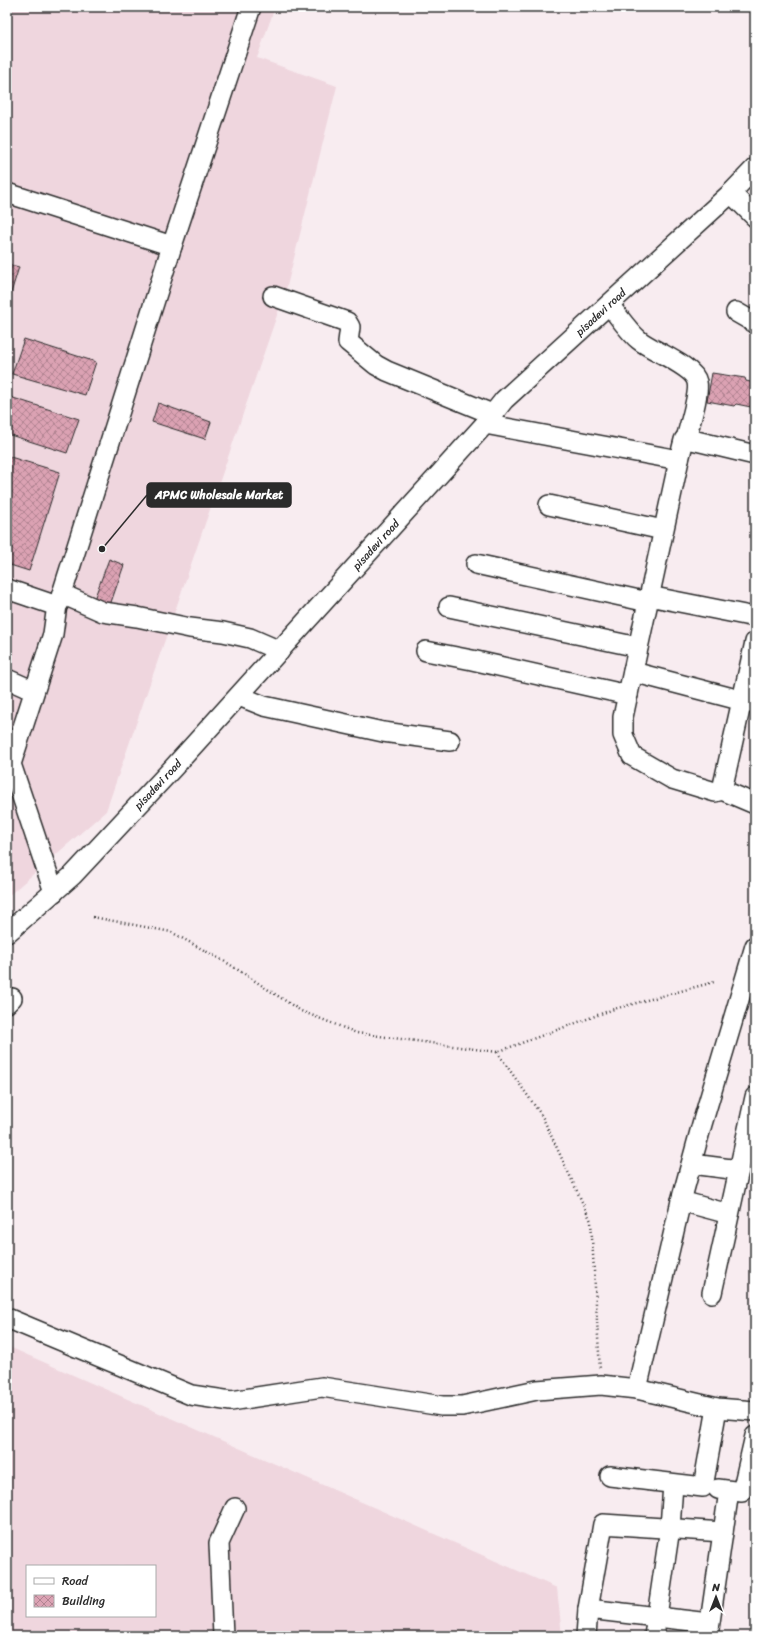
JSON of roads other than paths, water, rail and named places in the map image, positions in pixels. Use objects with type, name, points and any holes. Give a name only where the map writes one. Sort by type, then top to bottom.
[{"type":"street","points":[[54,892],[11,764],[52,634],[59,599],[172,246],[251,7]]},
{"type":"street","name":"pisadevi road","points":[[7,933],[73,875],[280,651],[504,400],[609,305],[755,168]]},
{"type":"street","points":[[7,193],[172,246]]},
{"type":"street","points":[[730,193],[755,217]]},
{"type":"street","points":[[273,296],[347,322],[350,327],[348,342],[376,365],[488,419],[679,460]]},
{"type":"street","points":[[609,305],[637,338],[647,347],[688,369],[694,374],[698,386],[686,439],[684,440],[679,460],[648,599],[623,717],[623,735],[632,756],[672,778],[715,792],[722,790],[755,804]]},
{"type":"street","points":[[736,312],[755,323]]},
{"type":"street","points":[[686,439],[755,455]]},
{"type":"street","points":[[549,505],[663,530]]},
{"type":"street","points":[[476,564],[648,599],[755,618]]},
{"type":"street","points":[[7,589],[59,599],[103,612],[137,617],[190,628],[223,632],[250,638],[280,651]]},
{"type":"street","points":[[449,606],[638,647]]},
{"type":"street","points":[[722,790],[749,702],[755,642]]},
{"type":"street","points":[[426,651],[628,695]]},
{"type":"street","points":[[633,672],[749,702]]},
{"type":"street","points":[[7,679],[34,691]]},
{"type":"street","points":[[239,696],[264,706],[383,732],[450,741]]},
{"type":"street","points":[[637,1389],[681,1201],[750,977],[755,946]]},
{"type":"street","points":[[712,1293],[755,1097]]},
{"type":"street","points":[[692,1164],[739,1170]]},
{"type":"street","points":[[681,1201],[729,1214]]},
{"type":"street","points":[[7,1318],[191,1395],[212,1399],[231,1401],[322,1387],[442,1406],[462,1406],[537,1390],[600,1385],[637,1389],[717,1408],[755,1411]]},
{"type":"street","points":[[703,1487],[717,1408]]},
{"type":"street","points":[[588,1609],[657,1617],[708,1630],[723,1532],[742,1492],[752,1463],[755,1436]]},
{"type":"street","points":[[610,1476],[742,1492]]},
{"type":"street","points":[[654,1636],[670,1528],[673,1484]]},
{"type":"street","points":[[223,1636],[219,1543],[235,1508]]},
{"type":"street","points":[[586,1636],[588,1609],[603,1524],[723,1532]]},
{"type":"place","name":"APMC Wholesale Market","points":[[102,549]]}]
